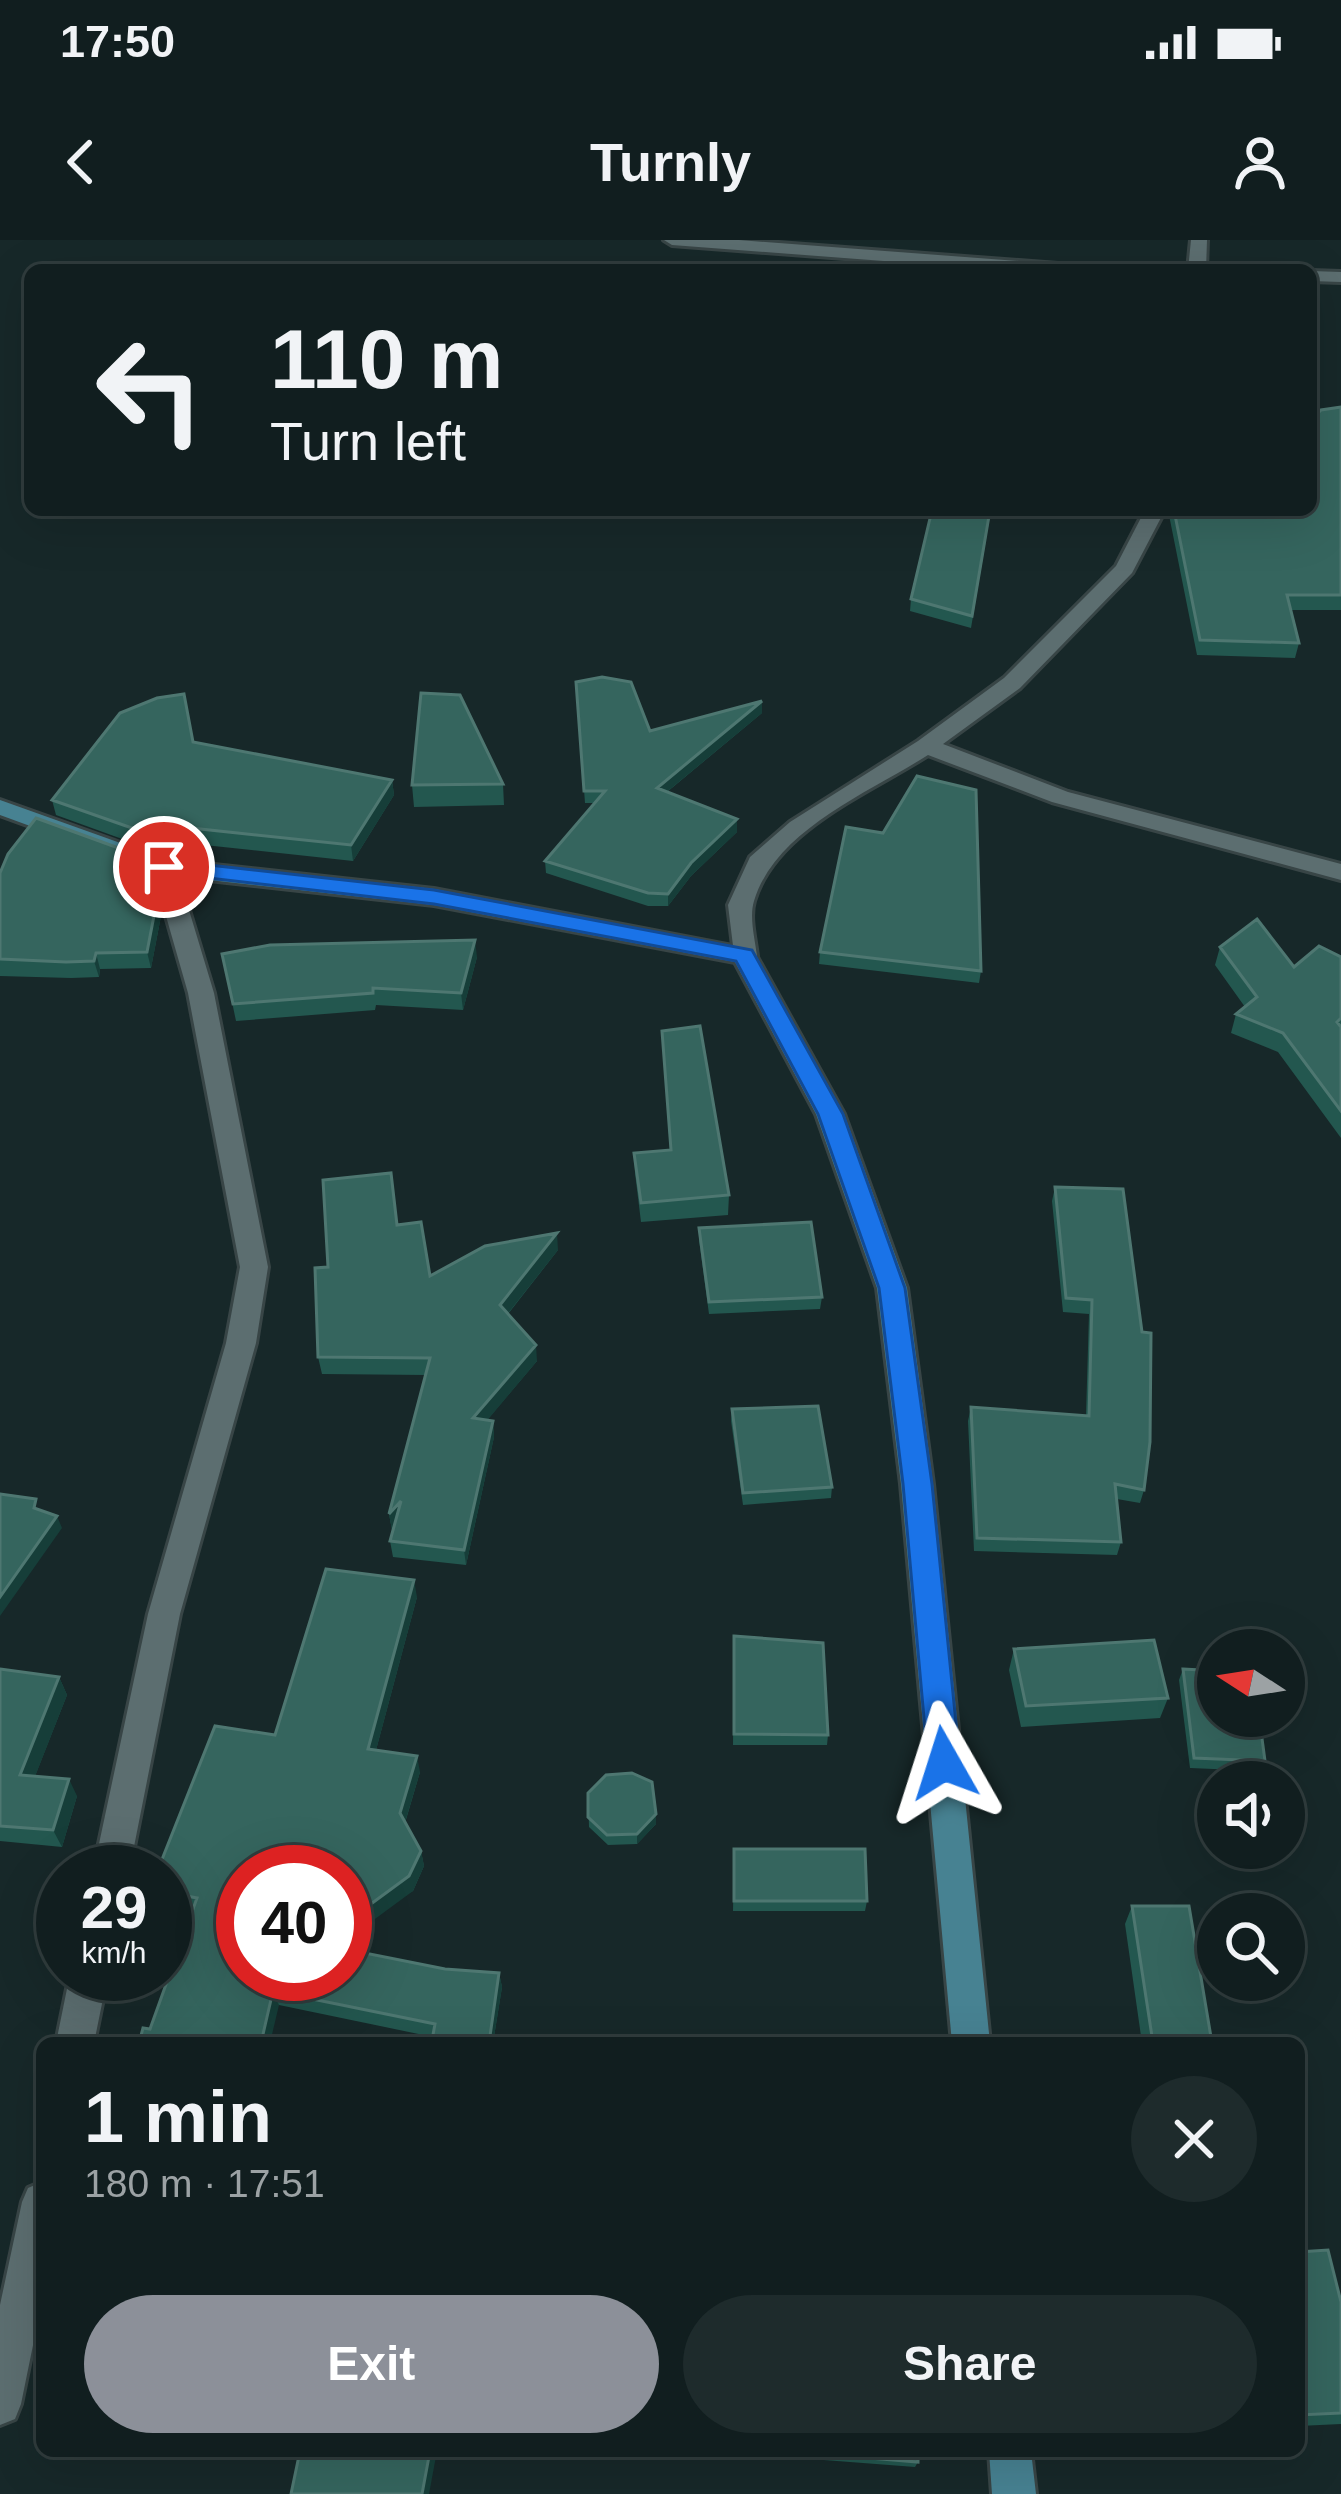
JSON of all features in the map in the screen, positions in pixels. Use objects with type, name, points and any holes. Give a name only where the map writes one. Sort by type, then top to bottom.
[{"type":"street","points":[[672,240],[991,264]]},
{"type":"street","points":[[970,2037],[917,1484],[892,1288],[830,1114],[744,956],[740,905],[759,862],[798,827],[926,746],[1012,683],[1125,569],[1152,516]]},
{"type":"street","points":[[926,746],[1060,797],[1248,851],[1341,872]]},
{"type":"street","points":[[0,807],[164,867],[434,897],[744,956]]},
{"type":"street","points":[[117,1845],[164,1614],[242,1342],[254,1267],[201,993],[164,867]]},
{"type":"street","points":[[76,2037],[84,2001]]},
{"type":"street","points":[[0,2404],[36,2231]]},
{"type":"street","points":[[1011,2457],[1014,2494]]},
{"type":"building","points":[[1341,407],[1341,595],[1287,595],[1299,643],[1200,640],[1175,516],[1317,516],[1317,414]]},
{"type":"building","points":[[931,516],[989,516],[972,616],[911,599]]},
{"type":"building","points":[[602,677],[631,682],[650,731],[762,701],[657,788],[737,819],[691,863],[668,894],[648,893],[545,861],[605,791],[584,791],[576,682]]},
{"type":"building","points":[[421,693],[460,695],[503,784],[412,785]]},
{"type":"building","points":[[184,694],[193,742],[392,780],[351,845],[172,826],[170,841],[52,800],[120,713],[157,698]]},
{"type":"building","points":[[917,776],[976,790],[981,971],[820,952],[846,827],[883,833]]},
{"type":"building","points":[[36,818],[146,858],[157,900],[147,952],[96,953],[94,961],[0,959],[0,873],[8,854]]},
{"type":"building","points":[[1257,919],[1294,967],[1319,946],[1341,957],[1341,1018],[1337,1022],[1341,1027],[1341,1111],[1283,1033],[1236,1014],[1257,997],[1220,947]]},
{"type":"building","points":[[475,940],[461,993],[373,988],[373,993],[233,1004],[222,954],[270,945]]},
{"type":"building","points":[[700,1026],[729,1195],[641,1203],[634,1153],[671,1150],[662,1031]]},
{"type":"building","points":[[391,1173],[397,1225],[421,1222],[430,1276],[485,1246],[557,1233],[500,1305],[536,1345],[473,1418],[493,1421],[464,1550],[390,1541],[401,1501],[389,1514],[430,1358],[318,1357],[315,1268],[328,1267],[323,1180]]},
{"type":"building","points":[[1055,1187],[1123,1189],[1142,1332],[1151,1333],[1150,1442],[1144,1490],[1115,1484],[1121,1542],[977,1538],[971,1407],[1089,1416],[1092,1300],[1066,1298]]},
{"type":"building","points":[[811,1222],[822,1297],[709,1302],[699,1228]]},
{"type":"building","points":[[818,1406],[832,1487],[743,1493],[732,1409]]},
{"type":"building","points":[[0,1494],[36,1499],[34,1508],[57,1516],[0,1597]]},
{"type":"building","points":[[326,1569],[414,1580],[368,1749],[417,1756],[400,1813],[421,1851],[409,1876],[372,1903],[372,1845],[216,1845],[216,2001],[271,2001],[262,2037],[141,2037],[143,2028],[150,2029],[160,2001],[192,2001],[192,1912],[197,1898],[192,1897],[192,1845],[168,1845],[215,1726],[275,1735]]},
{"type":"building","points":[[734,1636],[823,1643],[828,1735],[734,1734]]},
{"type":"building","points":[[1154,1640],[1168,1698],[1026,1706],[1014,1649]]},
{"type":"building","points":[[0,1669],[59,1677],[20,1775],[69,1779],[53,1830],[0,1826]]},
{"type":"building","points":[[1183,1669],[1197,1670],[1197,1737],[1262,1737],[1265,1761],[1194,1758]]},
{"type":"building","points":[[632,1773],[652,1782],[656,1814],[637,1834],[607,1835],[588,1817],[588,1793],[606,1775]]},
{"type":"building","points":[[734,1849],[865,1849],[867,1901],[734,1901]]},
{"type":"building","points":[[1132,1906],[1189,1906],[1197,1954],[1197,2001],[1205,2001],[1211,2037],[1152,2037]]},
{"type":"building","points":[[372,1954],[445,1969],[499,1973],[490,2037],[433,2037],[435,2024],[322,2001],[372,2001]]},
{"type":"building","points":[[1328,2250],[1341,2302],[1341,2413],[1305,2415],[1305,2252]]},
{"type":"building","points":[[299,2457],[429,2457],[422,2494],[291,2494]]},
{"type":"building","points":[[858,2457],[918,2457],[918,2462]]},
{"type":"route","points":[[164,867],[434,897],[744,956],[830,1114],[892,1288],[944,1763]]}]
